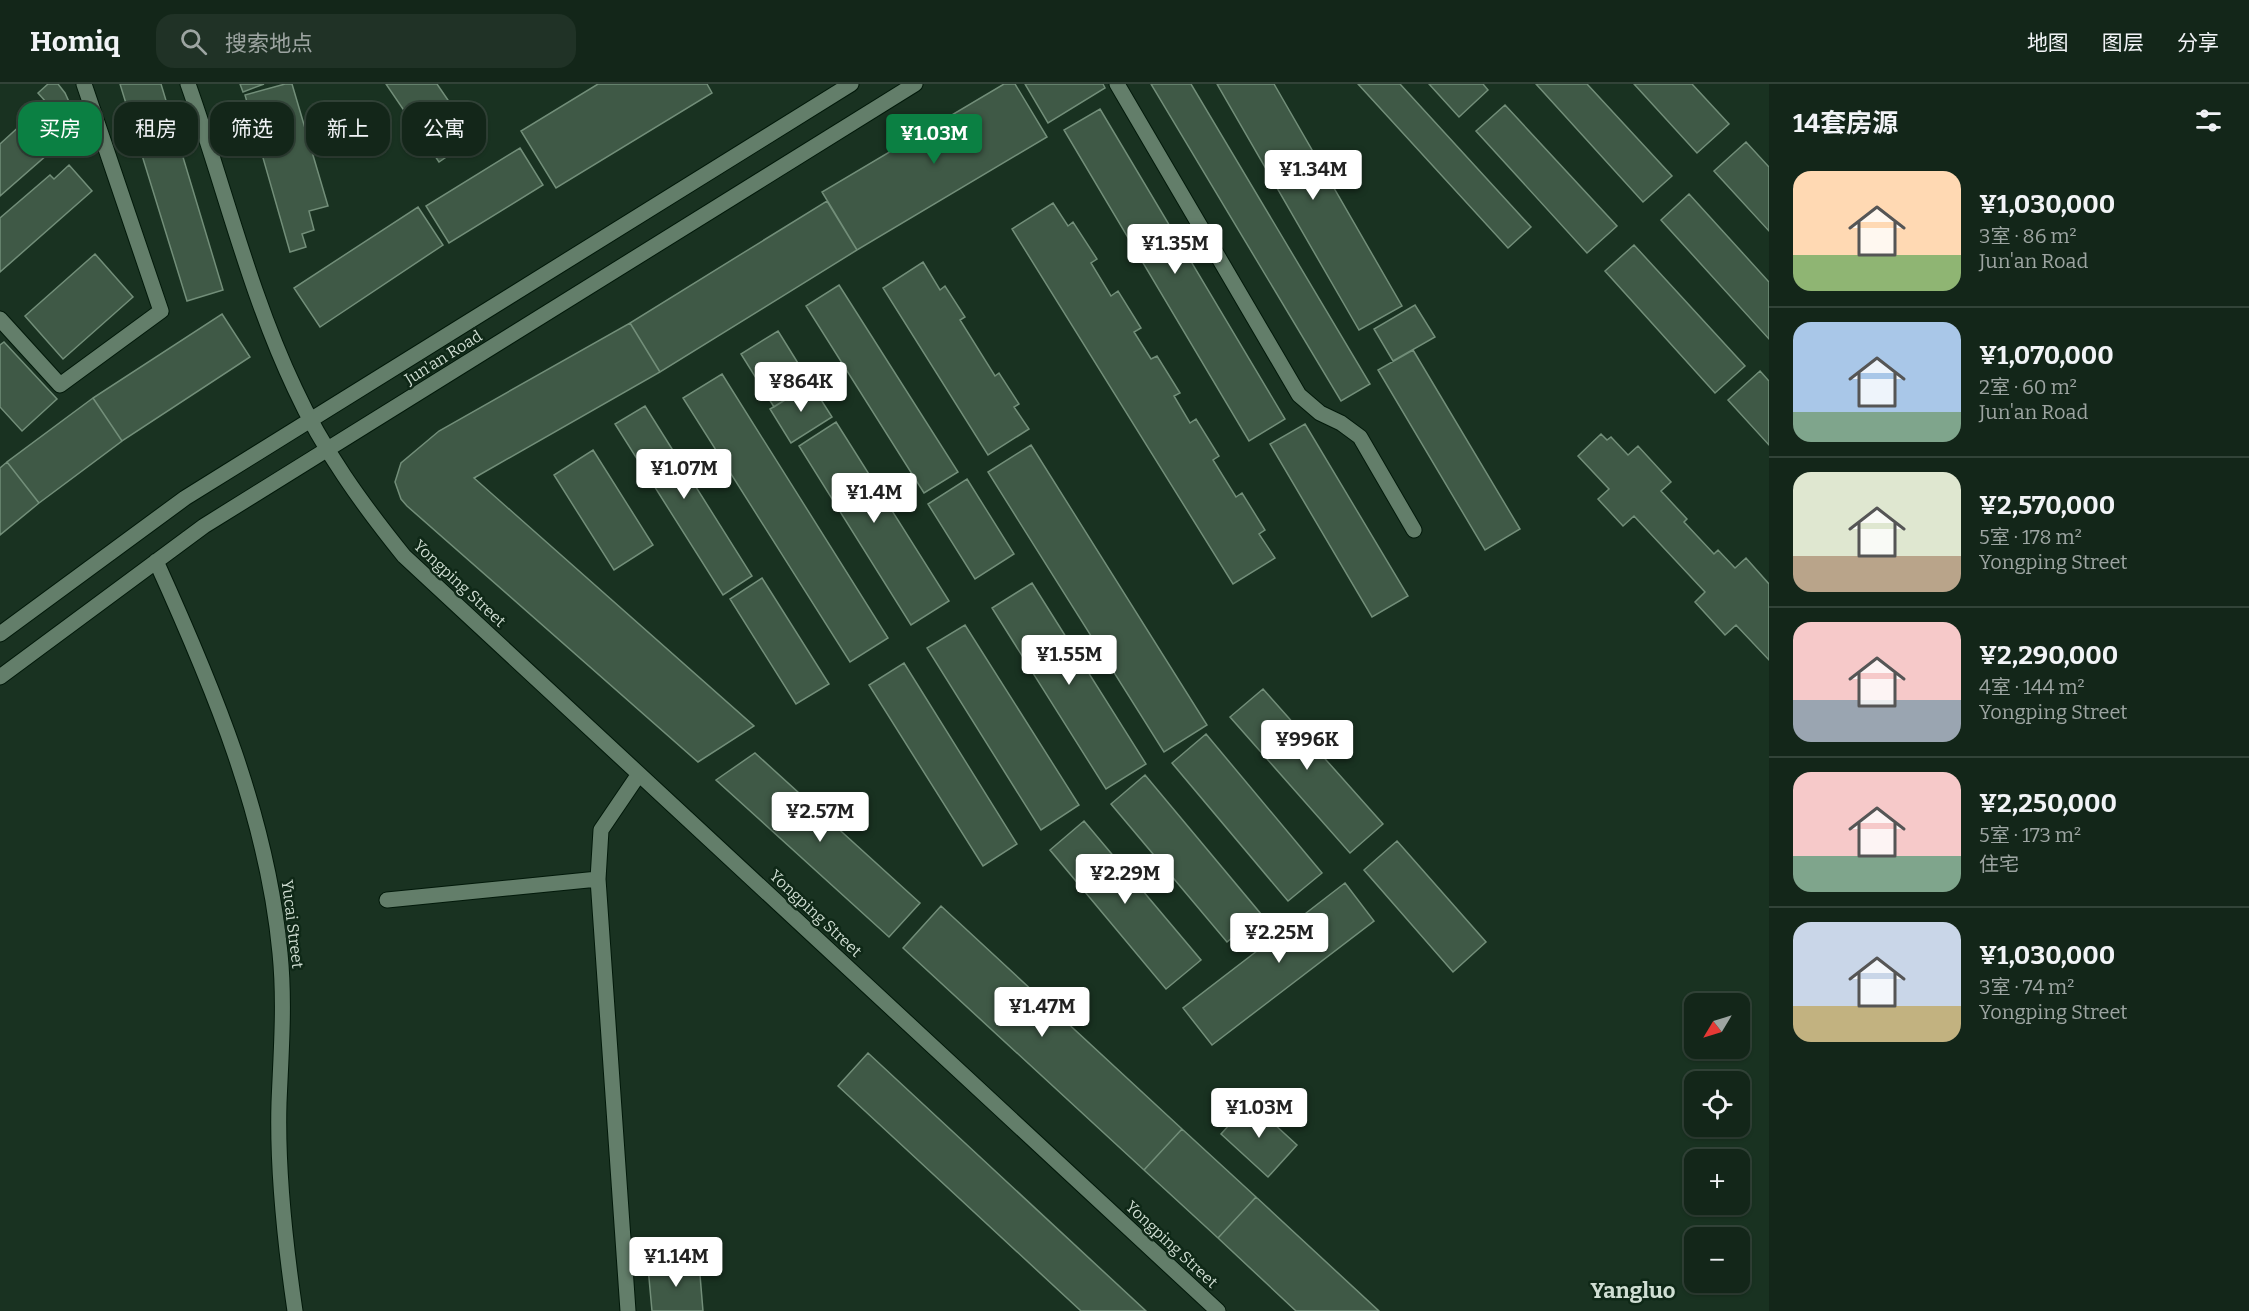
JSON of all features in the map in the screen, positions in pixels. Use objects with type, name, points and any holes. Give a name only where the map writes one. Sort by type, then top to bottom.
[{"type":"street","points":[[0,319],[60,385],[161,311],[84,84]]},
{"type":"street","name":"Yongping Street","points":[[188,84],[272,336],[295,390],[327,450],[374,519],[404,556],[1218,1311]]},
{"type":"street","name":"Jun'an Road","points":[[0,634],[185,498],[851,84]]},
{"type":"street","name":"Jun'an Road","points":[[0,677],[204,526],[915,84]]},
{"type":"street","points":[[1117,84],[1299,395],[1320,413],[1341,423],[1360,437],[1414,530]]},
{"type":"street","name":"Yucai Street","points":[[156,561],[200,658],[220,711],[253,810],[275,906],[283,1005],[279,1104],[280,1160],[295,1311]]},
{"type":"street","points":[[628,1311],[598,879],[601,830],[639,774]]},
{"type":"street","points":[[387,900],[598,879]]},
{"type":"building","points":[[48,84],[58,84],[69,102],[46,102],[38,93]]},
{"type":"building","points":[[120,84],[161,84],[166,102],[126,102]]},
{"type":"building","points":[[240,84],[264,84],[243,92]]},
{"type":"building","points":[[292,84],[306,131],[306,156],[313,156],[328,206],[309,211],[314,230],[302,234],[306,247],[290,252],[262,156],[294,156],[294,102],[247,102],[245,95]]},
{"type":"building","points":[[386,84],[437,84],[449,102],[402,102],[402,108]]},
{"type":"building","points":[[598,84],[707,84],[712,93],[556,188],[521,131]]},
{"type":"building","points":[[1004,84],[1015,84],[1047,137],[857,250],[822,192]]},
{"type":"building","points":[[1025,84],[1103,84],[1105,88],[1048,123]]},
{"type":"building","points":[[1151,84],[1191,84],[1370,384],[1341,401]]},
{"type":"building","points":[[1217,84],[1274,84],[1402,306],[1359,330]]},
{"type":"building","points":[[1358,84],[1400,84],[1531,227],[1508,248]]},
{"type":"building","points":[[1429,84],[1483,84],[1488,90],[1459,117]]},
{"type":"building","points":[[1536,84],[1587,84],[1672,176],[1643,202]]},
{"type":"building","points":[[1634,84],[1692,84],[1729,124],[1697,153]]},
{"type":"building","points":[[1505,105],[1617,226],[1587,253],[1476,131]]},
{"type":"building","points":[[1100,109],[1285,419],[1249,441],[1064,130]]},
{"type":"building","points":[[18,128],[18,156],[46,156],[0,196],[0,144]]},
{"type":"building","points":[[1746,142],[1769,167],[1769,231],[1714,171]]},
{"type":"building","points":[[520,148],[543,185],[449,243],[426,206]]},
{"type":"building","points":[[142,156],[183,156],[223,290],[187,301]]},
{"type":"building","points":[[435,156],[448,156],[439,162]]},
{"type":"building","points":[[69,165],[92,191],[0,272],[0,218],[50,175],[54,179]]},
{"type":"building","points":[[1689,194],[1769,282],[1769,339],[1661,220]]},
{"type":"building","points":[[827,201],[857,250],[660,372],[630,323]]},
{"type":"building","points":[[1053,203],[1068,226],[1073,222],[1097,259],[1091,263],[1111,296],[1118,291],[1141,328],[1134,332],[1151,359],[1157,356],[1180,393],[1174,396],[1190,423],[1196,419],[1219,456],[1213,460],[1236,497],[1242,493],[1265,530],[1259,534],[1275,558],[1233,584],[1012,229]]},
{"type":"building","points":[[418,207],[443,245],[320,327],[294,288]]},
{"type":"building","points":[[1634,245],[1745,366],[1715,393],[1605,271]]},
{"type":"building","points":[[95,254],[133,297],[63,359],[25,316]]},
{"type":"building","points":[[923,262],[940,290],[945,286],[965,317],[960,320],[995,376],[999,373],[1019,404],[1014,407],[1029,429],[988,455],[883,288]]},
{"type":"building","points":[[839,285],[958,472],[924,493],[806,306]]},
{"type":"building","points":[[1415,305],[1435,337],[1393,361],[1374,329]]},
{"type":"building","points":[[222,314],[250,357],[122,441],[93,398]]},
{"type":"building","points":[[630,323],[660,372],[474,478],[754,726],[698,762],[407,506],[401,499],[395,482],[401,463],[439,431]]},
{"type":"building","points":[[778,331],[811,384],[774,407],[741,354]]},
{"type":"building","points":[[4,342],[57,399],[22,431],[0,407],[0,345]]},
{"type":"building","points":[[1413,350],[1520,529],[1485,550],[1378,370]]},
{"type":"building","points":[[1760,371],[1769,381],[1769,445],[1728,400]]},
{"type":"building","points":[[722,374],[888,638],[850,662],[683,398]]},
{"type":"building","points":[[811,384],[832,417],[791,443],[770,409]]},
{"type":"building","points":[[93,398],[122,441],[39,503],[7,462]]},
{"type":"building","points":[[645,406],[752,576],[723,595],[615,424]]},
{"type":"building","points":[[836,422],[949,601],[911,625],[799,446]]},
{"type":"building","points":[[1305,424],[1408,596],[1372,617],[1270,444]]},
{"type":"building","points":[[1601,434],[1607,440],[1611,437],[1628,455],[1638,446],[1671,482],[1661,491],[1687,519],[1684,522],[1714,554],[1718,550],[1735,568],[1746,558],[1769,584],[1769,660],[1736,625],[1725,635],[1695,602],[1705,592],[1634,516],[1623,526],[1598,499],[1609,489],[1578,456]]},
{"type":"building","points":[[1031,445],[1207,725],[1164,752],[988,472]]},
{"type":"building","points":[[593,450],[653,545],[614,570],[554,475]]},
{"type":"building","points":[[7,462],[39,503],[0,535],[0,468]]},
{"type":"building","points":[[967,479],[1014,554],[975,579],[928,504]]},
{"type":"building","points":[[762,578],[829,684],[796,704],[730,599]]},
{"type":"building","points":[[1032,583],[1146,764],[1106,789],[992,608]]},
{"type":"building","points":[[965,625],[1079,805],[1041,830],[927,648]]},
{"type":"building","points":[[904,663],[1017,844],[983,866],[869,685]]},
{"type":"building","points":[[1263,689],[1383,824],[1350,853],[1230,717]]},
{"type":"building","points":[[1206,734],[1322,873],[1288,901],[1172,763]]},
{"type":"building","points":[[755,753],[920,903],[889,937],[716,780]]},
{"type":"building","points":[[1145,775],[1261,914],[1227,942],[1111,804]]},
{"type":"building","points":[[1084,821],[1201,960],[1166,989],[1050,850]]},
{"type":"building","points":[[1397,841],[1486,942],[1453,972],[1364,870]]},
{"type":"building","points":[[1345,883],[1374,921],[1212,1045],[1183,1008]]},
{"type":"building","points":[[941,906],[1182,1129],[1144,1170],[903,948]]},
{"type":"building","points":[[868,1053],[1146,1311],[1081,1311],[838,1086]]},
{"type":"building","points":[[1250,1102],[1297,1145],[1268,1177],[1221,1134]]},
{"type":"building","points":[[1182,1129],[1256,1197],[1218,1238],[1144,1170]]},
{"type":"building","points":[[1256,1197],[1379,1311],[1296,1311],[1218,1238]]},
{"type":"building","points":[[699,1263],[703,1311],[652,1311],[648,1267]]},
{"type":"district","name":"Yangluo","points":[[1633,1290]]}]
